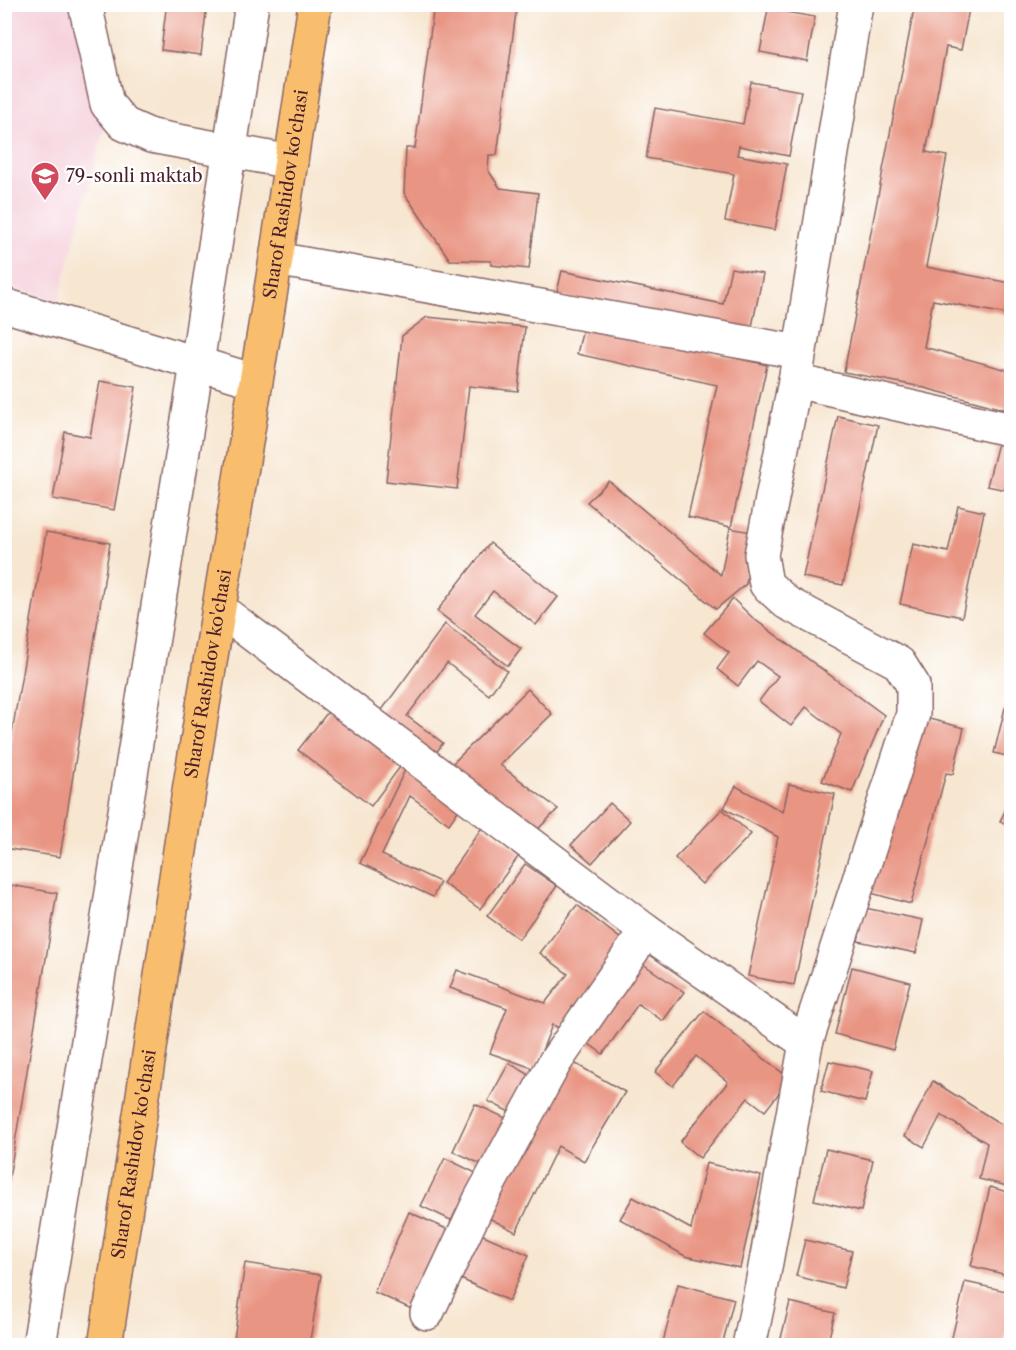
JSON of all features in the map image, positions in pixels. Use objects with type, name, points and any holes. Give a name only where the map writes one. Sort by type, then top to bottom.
[{"type":"main road","name":"Sharof Rashidov ko'chasi","points":[[105,1346],[189,790],[276,259],[315,4]]},
{"type":"street","points":[[85,4],[107,104],[124,124],[151,136],[291,162]]},
{"type":"street","points":[[39,1346],[197,364],[252,4]]},
{"type":"street","points":[[749,1346],[806,1043],[913,714],[913,685],[899,663],[787,603],[766,584],[761,555],[797,366],[856,4]]},
{"type":"street","points":[[276,259],[797,366],[1011,430]]},
{"type":"street","points":[[4,305],[255,381]]},
{"type":"street","points":[[219,609],[646,931],[806,1043]]},
{"type":"street","points":[[427,1313],[480,1200],[555,1062],[646,931]]},
{"type":"shaded area","name":"79-sonli maktab","points":[[5,5],[83,5],[107,119],[58,302],[5,285]]},
{"type":"building","points":[[145,4],[207,4],[201,55],[161,50],[166,9]]},
{"type":"building","points":[[915,4],[970,4],[961,50],[946,47],[926,152],[947,156],[926,267],[1011,283],[1011,315],[933,300],[924,347],[1011,371],[1011,411],[917,386],[844,372]]},
{"type":"building","points":[[434,5],[517,5],[497,155],[489,155],[488,170],[500,188],[538,193],[529,269],[491,265],[491,261],[450,260],[404,193],[406,148],[415,148]]},
{"type":"building","points":[[768,9],[815,17],[807,61],[760,52]]},
{"type":"building","points":[[751,82],[801,91],[789,156],[739,146],[737,155],[787,164],[775,230],[725,221],[734,174],[646,158],[655,108],[743,124]]},
{"type":"building","points":[[731,268],[763,274],[750,336],[556,296],[562,271],[723,304]]},
{"type":"building","points":[[427,317],[525,327],[518,391],[469,386],[457,489],[386,481],[402,336]]},
{"type":"building","points":[[584,324],[767,365],[731,527],[688,517],[717,385],[577,354]]},
{"type":"building","points":[[100,381],[136,387],[114,510],[53,499],[65,432],[90,437]]},
{"type":"building","points":[[838,416],[878,425],[843,585],[803,577]]},
{"type":"building","points":[[998,443],[1011,446],[1011,491],[987,486]]},
{"type":"building","points":[[609,481],[721,575],[730,528],[757,533],[746,584],[716,609],[587,502]]},
{"type":"building","points":[[958,506],[984,512],[962,617],[900,604],[913,544],[948,552]]},
{"type":"building","points":[[46,532],[110,543],[60,857],[4,848],[4,780]]},
{"type":"building","points":[[490,543],[558,597],[536,625],[493,591],[475,614],[521,649],[508,666],[437,611]]},
{"type":"building","points":[[733,599],[754,619],[884,715],[852,792],[822,781],[841,734],[806,707],[791,726],[759,701],[778,676],[757,661],[738,686],[717,669],[729,653],[704,633]]},
{"type":"building","points":[[445,624],[507,671],[489,695],[447,663],[407,716],[443,743],[431,760],[376,718]]},
{"type":"building","points":[[528,689],[552,714],[500,765],[558,809],[535,832],[448,768]]},
{"type":"building","points":[[331,708],[403,763],[371,806],[298,750]]},
{"type":"building","points":[[1005,708],[1011,710],[1011,757],[994,753]]},
{"type":"building","points":[[918,716],[964,728],[953,774],[946,773],[911,904],[871,893]]},
{"type":"building","points":[[406,768],[460,808],[449,824],[410,796],[382,855],[440,882],[433,897],[360,863]]},
{"type":"building","points":[[789,784],[835,794],[794,985],[748,976],[778,837],[724,808],[736,786],[783,812]]},
{"type":"building","points":[[1011,799],[1011,827],[1000,821]]},
{"type":"building","points":[[610,803],[630,821],[592,863],[571,845]]},
{"type":"building","points":[[722,809],[751,834],[702,884],[675,858]]},
{"type":"building","points":[[483,826],[521,853],[480,909],[443,883]]},
{"type":"building","points":[[525,864],[557,886],[519,939],[487,916]]},
{"type":"building","points":[[4,884],[57,893],[6,1196],[4,1196]]},
{"type":"building","points":[[577,905],[626,943],[560,1028],[552,1025],[535,1069],[490,1053],[507,1008],[450,988],[457,970],[545,1003],[568,974],[540,953]]},
{"type":"building","points":[[865,908],[923,920],[916,953],[858,941]]},
{"type":"building","points":[[640,962],[684,992],[663,1021],[638,1004],[603,1054],[585,1041]]},
{"type":"building","points":[[852,967],[910,982],[893,1050],[835,1034]]},
{"type":"building","points":[[704,1011],[790,1079],[765,1111],[748,1098],[700,1158],[680,1142],[728,1082],[696,1056],[673,1086],[655,1072]]},
{"type":"building","points":[[569,1060],[625,1092],[584,1161],[558,1146],[516,1232],[483,1215]]},
{"type":"building","points":[[829,1061],[873,1071],[865,1102],[821,1091]]},
{"type":"building","points":[[509,1063],[535,1078],[515,1115],[488,1101]]},
{"type":"building","points":[[933,1081],[999,1123],[1011,1126],[1011,1187],[979,1179],[987,1143],[941,1115],[924,1147],[905,1136]]},
{"type":"building","points":[[475,1104],[508,1119],[485,1166],[453,1151]]},
{"type":"building","points":[[826,1149],[873,1160],[861,1211],[814,1200]]},
{"type":"building","points":[[445,1158],[480,1175],[457,1223],[421,1206]]},
{"type":"building","points":[[706,1163],[761,1176],[740,1268],[685,1256],[620,1219],[633,1197],[691,1229]]},
{"type":"building","points":[[990,1187],[1011,1193],[1011,1276],[971,1266]]},
{"type":"building","points":[[409,1212],[451,1231],[416,1311],[374,1292]]},
{"type":"building","points":[[474,1231],[529,1255],[509,1301],[454,1276]]},
{"type":"building","points":[[805,1240],[852,1251],[843,1288],[796,1276]]},
{"type":"building","points":[[245,1263],[321,1275],[309,1346],[233,1346]]},
{"type":"building","points":[[965,1282],[1011,1292],[1011,1313],[1004,1346],[950,1346]]},
{"type":"building","points":[[678,1284],[734,1299],[722,1346],[662,1346]]},
{"type":"building","points":[[790,1302],[835,1313],[827,1346],[779,1346]]},
{"type":"place","name":"79-sonli maktab","points":[[45,202]]}]
